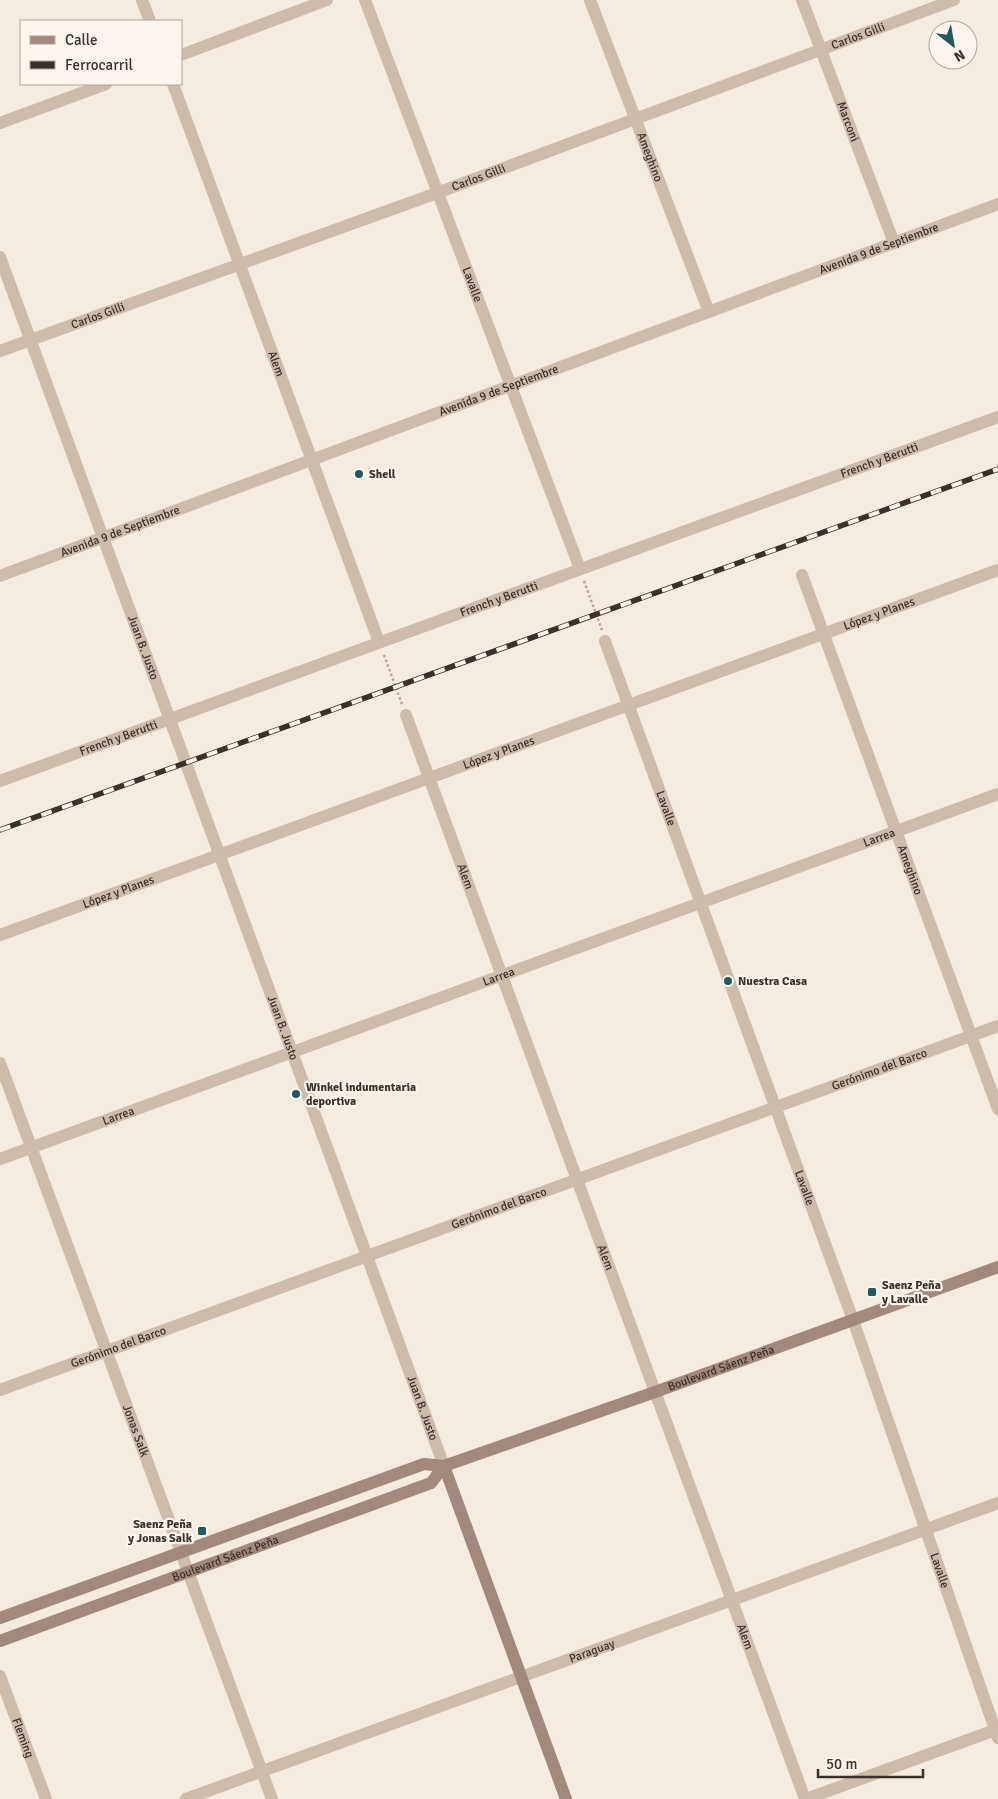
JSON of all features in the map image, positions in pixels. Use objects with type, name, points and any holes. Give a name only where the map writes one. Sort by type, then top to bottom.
[{"type":"main road","name":"Boulevard Sáenz Peña","points":[[0,1618],[424,1464],[444,1466],[656,1392],[998,1267]]},
{"type":"main road","name":"Boulevard Sáenz Peña","points":[[0,1640],[431,1483],[444,1466]]},
{"type":"main road","name":"Juan B. Justo","points":[[444,1466],[566,1799]]},
{"type":"street","points":[[142,0],[150,20]]},
{"type":"street","points":[[182,56],[327,0]]},
{"type":"street","name":"Lavalle","points":[[365,0],[580,569]]},
{"type":"street","name":"Ameghino","points":[[590,0],[709,312]]},
{"type":"street","name":"Marconi","points":[[802,0],[894,243]]},
{"type":"street","name":"Carlos Gilli","points":[[0,351],[437,193],[954,0]]},
{"type":"street","points":[[0,123],[103,85]]},
{"type":"street","name":"Alem","points":[[173,85],[379,642]]},
{"type":"street","name":"Avenida 9 de Septiembre","points":[[0,576],[998,204]]},
{"type":"street","name":"Juan B. Justo","points":[[0,257],[444,1466]]},
{"type":"street","name":"French y Berutti","points":[[0,781],[998,417]]},
{"type":"street","name":"López y Planes","points":[[0,935],[998,570]]},
{"type":"street","name":"Ameghino","points":[[802,575],[998,1109]]},
{"type":"street","name":"Lavalle","points":[[605,641],[776,1107],[997,1732]]},
{"type":"street","name":"Alem","points":[[406,715],[806,1799]]},
{"type":"street","name":"Larrea","points":[[0,1159],[998,794]]},
{"type":"street","name":"Gerónimo del Barco","points":[[0,1390],[998,1026]]},
{"type":"street","name":"Jonas Salk","points":[[0,1063],[272,1799]]},
{"type":"street","name":"Paraguay","points":[[186,1799],[998,1503]]},
{"type":"street","name":"Fleming","points":[[0,1676],[46,1799]]},
{"type":"street","points":[[806,1799],[997,1732]]},
{"type":"path","points":[[580,569],[605,641]]},
{"type":"path","points":[[379,642],[406,715]]},
{"type":"railway","points":[[0,830],[998,469]]},
{"type":"place","name":"Shell","points":[[359,474]]},
{"type":"place","name":"Nuestra Casa","points":[[728,981]]},
{"type":"place","name":"Winkel indumentaria deportiva","points":[[296,1094]]},
{"type":"place","name":"Saenz Peña y Lavalle","points":[[872,1292]]},
{"type":"place","name":"Saenz Peña y Jonas Salk","points":[[202,1531]]}]
